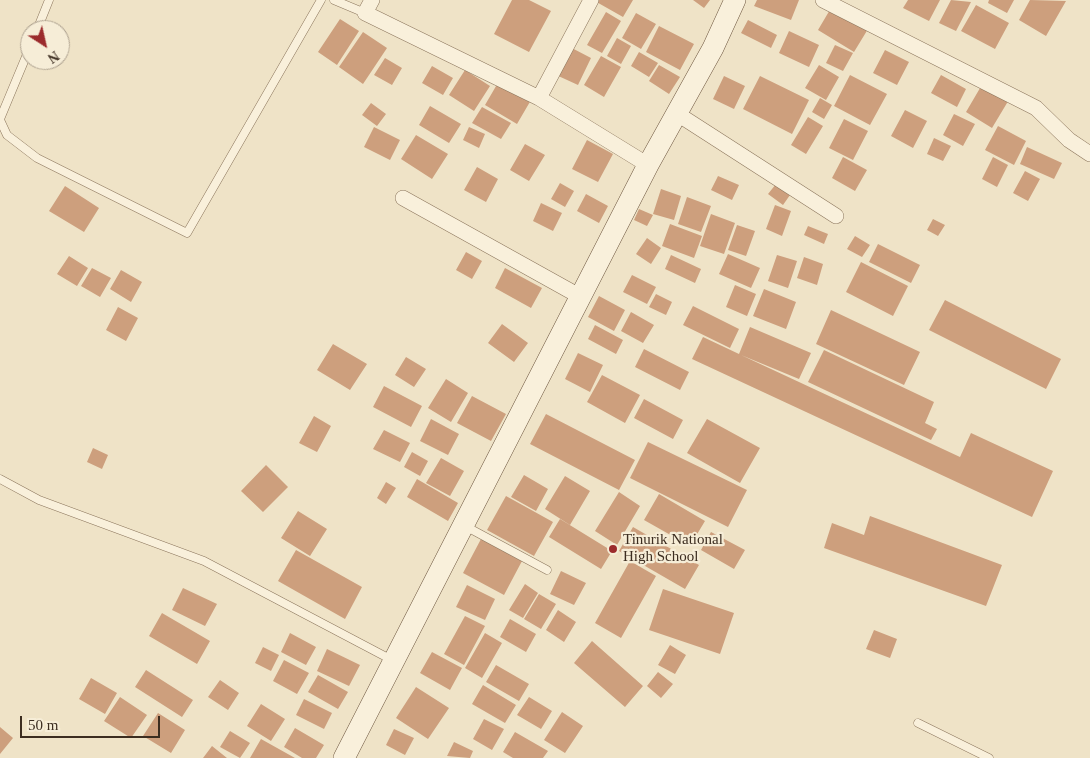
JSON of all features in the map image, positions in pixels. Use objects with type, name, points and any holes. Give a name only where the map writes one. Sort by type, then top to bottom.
[{"type":"street","points":[[539,98],[591,0]]},
{"type":"street","points":[[346,757],[393,661],[648,164],[713,48],[735,0]]},
{"type":"street","points":[[822,0],[1036,108],[1069,140],[1090,154]]},
{"type":"street","points":[[369,6],[539,98],[648,164]]},
{"type":"street","points":[[676,113],[836,216]]},
{"type":"street","points":[[403,198],[580,297]]},
{"type":"lane","points":[[41,20],[49,0]]},
{"type":"lane","points":[[21,70],[0,120],[7,135],[37,158],[187,233],[321,0]]},
{"type":"lane","points":[[334,0],[369,6]]},
{"type":"lane","points":[[0,479],[39,500],[204,561],[393,661]]},
{"type":"lane","points":[[463,525],[547,570]]},
{"type":"lane","points":[[918,723],[989,758]]},
{"type":"building","points":[[512,0],[529,0],[551,11],[529,52],[494,34]]},
{"type":"building","points":[[593,0],[633,0],[623,17]]},
{"type":"building","points":[[693,0],[710,0],[704,8]]},
{"type":"building","points":[[757,0],[799,0],[791,20],[754,6]]},
{"type":"building","points":[[908,0],[940,0],[929,21],[903,8]]},
{"type":"building","points":[[951,0],[971,2],[956,31],[939,23]]},
{"type":"building","points":[[989,0],[1014,0],[1007,13],[988,3]]},
{"type":"building","points":[[1030,0],[1066,1],[1046,36],[1019,20]]},
{"type":"building","points":[[976,5],[1009,23],[995,49],[961,31]]},
{"type":"building","points":[[831,8],[868,29],[854,52],[818,30]]},
{"type":"building","points":[[606,12],[621,21],[602,53],[587,45]]},
{"type":"building","points":[[636,13],[656,24],[641,49],[622,38]]},
{"type":"building","points":[[340,19],[359,31],[337,65],[318,52]]},
{"type":"building","points":[[748,20],[777,35],[771,48],[741,33]]},
{"type":"building","points":[[659,26],[694,44],[680,70],[646,52]]},
{"type":"building","points":[[789,31],[819,45],[809,67],[779,53]]},
{"type":"building","points":[[363,32],[387,48],[363,84],[339,67]]},
{"type":"building","points":[[617,38],[631,46],[621,64],[607,56]]},
{"type":"building","points":[[835,45],[853,53],[843,71],[826,63]]},
{"type":"building","points":[[568,46],[591,58],[578,85],[554,74]]},
{"type":"building","points":[[885,50],[909,62],[897,85],[873,73]]},
{"type":"building","points":[[639,52],[658,63],[649,77],[631,66]]},
{"type":"building","points":[[601,56],[621,67],[604,97],[584,85]]},
{"type":"building","points":[[385,58],[402,68],[392,85],[374,75]]},
{"type":"building","points":[[659,65],[680,77],[669,94],[649,81]]},
{"type":"building","points":[[819,65],[839,77],[826,100],[805,88]]},
{"type":"building","points":[[432,66],[453,78],[443,95],[422,83]]},
{"type":"building","points":[[465,70],[490,86],[474,111],[449,95]]},
{"type":"building","points":[[850,75],[887,94],[870,125],[834,106]]},
{"type":"building","points":[[941,75],[966,89],[957,107],[931,93]]},
{"type":"building","points":[[724,76],[745,86],[734,109],[713,99]]},
{"type":"building","points":[[760,76],[809,100],[792,134],[743,109]]},
{"type":"building","points":[[499,81],[531,100],[517,124],[485,105]]},
{"type":"building","points":[[983,83],[1010,98],[992,128],[966,112]]},
{"type":"building","points":[[820,98],[832,105],[824,119],[812,112]]},
{"type":"building","points":[[371,103],[386,114],[377,126],[362,115]]},
{"type":"building","points":[[430,106],[461,124],[449,143],[419,125]]},
{"type":"building","points":[[482,107],[511,123],[501,139],[472,123]]},
{"type":"building","points":[[905,110],[927,121],[913,148],[891,136]]},
{"type":"building","points":[[954,114],[975,124],[963,146],[943,135]]},
{"type":"building","points":[[808,117],[823,126],[806,154],[791,145]]},
{"type":"building","points":[[844,119],[868,131],[853,160],[829,148]]},
{"type":"building","points":[[998,126],[1026,141],[1014,165],[985,150]]},
{"type":"building","points":[[374,127],[400,140],[390,160],[364,147]]},
{"type":"building","points":[[469,127],[485,134],[479,148],[463,140]]},
{"type":"building","points":[[416,135],[448,154],[432,179],[401,159]]},
{"type":"building","points":[[934,138],[951,146],[943,161],[927,154]]},
{"type":"building","points":[[587,140],[613,154],[598,182],[572,169]]},
{"type":"building","points":[[525,144],[545,155],[529,181],[510,170]]},
{"type":"building","points":[[1027,147],[1062,163],[1054,179],[1020,164]]},
{"type":"building","points":[[843,157],[867,170],[855,191],[832,178]]},
{"type":"building","points":[[993,157],[1008,165],[997,187],[982,179]]},
{"type":"building","points":[[477,167],[498,179],[486,202],[464,190]]},
{"type":"building","points":[[1025,171],[1040,179],[1028,201],[1013,193]]},
{"type":"building","points":[[718,176],[739,185],[732,200],[711,190]]},
{"type":"building","points":[[560,183],[574,191],[565,207],[551,199]]},
{"type":"building","points":[[776,184],[790,195],[783,205],[768,194]]},
{"type":"building","points":[[65,186],[99,208],[84,232],[49,211]]},
{"type":"building","points":[[661,189],[681,196],[674,220],[653,214]]},
{"type":"building","points":[[586,194],[608,206],[599,223],[577,211]]},
{"type":"building","points":[[687,197],[711,206],[701,232],[678,224]]},
{"type":"building","points":[[541,203],[562,213],[553,231],[533,221]]},
{"type":"building","points":[[775,205],[791,211],[782,236],[766,229]]},
{"type":"building","points":[[639,209],[653,215],[647,226],[634,220]]},
{"type":"building","points":[[711,214],[735,223],[724,254],[700,246]]},
{"type":"building","points":[[933,219],[945,225],[938,236],[927,230]]},
{"type":"building","points":[[670,224],[702,236],[694,258],[662,246]]},
{"type":"building","points":[[737,225],[755,231],[746,256],[728,250]]},
{"type":"building","points":[[808,226],[828,234],[824,244],[804,235]]},
{"type":"building","points":[[855,236],[870,245],[862,257],[847,249]]},
{"type":"building","points":[[647,238],[661,248],[651,264],[636,254]]},
{"type":"building","points":[[878,244],[920,265],[911,283],[869,262]]},
{"type":"building","points":[[466,252],[482,261],[472,279],[456,270]]},
{"type":"building","points":[[728,254],[760,268],[751,288],[719,274]]},
{"type":"building","points":[[671,255],[701,269],[695,283],[665,269]]},
{"type":"building","points":[[777,255],[797,261],[788,288],[768,281]]},
{"type":"building","points":[[69,256],[88,268],[77,286],[57,274]]},
{"type":"building","points":[[804,257],[823,264],[817,285],[797,278]]},
{"type":"building","points":[[861,262],[908,286],[893,316],[846,292]]},
{"type":"building","points":[[92,268],[111,278],[100,297],[81,286]]},
{"type":"building","points":[[505,268],[542,288],[531,308],[495,288]]},
{"type":"building","points":[[121,270],[142,282],[131,302],[110,289]]},
{"type":"building","points":[[632,275],[656,287],[647,304],[623,292]]},
{"type":"building","points":[[735,285],[756,294],[747,316],[726,307]]},
{"type":"building","points":[[764,289],[796,302],[786,329],[753,316]]},
{"type":"building","points":[[656,294],[672,302],[666,315],[649,307]]},
{"type":"building","points":[[599,296],[625,310],[614,331],[588,317]]},
{"type":"building","points":[[945,300],[1061,359],[1046,389],[929,330]]},
{"type":"building","points":[[693,306],[739,329],[730,348],[683,325]]},
{"type":"building","points":[[118,307],[138,318],[126,341],[106,330]]},
{"type":"building","points":[[831,310],[920,352],[904,385],[816,344]]},
{"type":"building","points":[[631,312],[654,325],[643,343],[621,331]]},
{"type":"building","points":[[502,324],[528,343],[514,362],[488,343]]},
{"type":"building","points":[[595,325],[623,340],[616,354],[588,339]]},
{"type":"building","points":[[750,327],[811,353],[799,379],[741,355],[960,457],[971,433],[1053,471],[1032,517],[692,359],[703,337],[739,354]]},
{"type":"building","points":[[333,344],[367,364],[350,390],[317,370]]},
{"type":"building","points":[[644,349],[689,372],[680,390],[635,367]]},
{"type":"building","points":[[824,350],[934,402],[925,423],[937,429],[931,440],[808,382]]},
{"type":"building","points":[[578,353],[603,365],[590,392],[565,379]]},
{"type":"building","points":[[406,357],[426,369],[414,387],[395,375]]},
{"type":"building","points":[[602,375],[640,395],[625,423],[587,402]]},
{"type":"building","points":[[446,379],[468,393],[451,422],[428,408]]},
{"type":"building","points":[[384,386],[422,406],[411,427],[373,407]]},
{"type":"building","points":[[472,396],[506,414],[491,441],[457,423]]},
{"type":"building","points":[[644,399],[683,420],[673,439],[634,418]]},
{"type":"building","points":[[546,414],[635,460],[619,490],[530,444]]},
{"type":"building","points":[[314,416],[331,426],[317,452],[299,443]]},
{"type":"building","points":[[431,419],[459,434],[448,455],[420,441]]},
{"type":"building","points":[[707,419],[760,448],[740,483],[687,453]]},
{"type":"building","points":[[384,430],[410,443],[400,462],[373,449]]},
{"type":"building","points":[[648,442],[747,490],[728,527],[630,478]]},
{"type":"building","points":[[93,448],[108,455],[102,469],[87,462]]},
{"type":"building","points":[[412,452],[428,461],[420,476],[404,467]]},
{"type":"building","points":[[441,458],[464,471],[450,496],[426,483]]},
{"type":"building","points":[[266,465],[288,487],[263,512],[241,491]]},
{"type":"building","points":[[524,475],[548,489],[536,511],[511,497]]},
{"type":"building","points":[[565,476],[590,491],[570,525],[545,509]]},
{"type":"building","points":[[417,479],[458,503],[448,521],[407,497]]},
{"type":"building","points":[[386,482],[396,488],[386,504],[377,498]]},
{"type":"building","points":[[619,492],[640,506],[617,545],[595,531]]},
{"type":"building","points":[[659,494],[705,521],[690,546],[644,520]]},
{"type":"building","points":[[506,496],[553,522],[534,556],[487,530]]},
{"type":"building","points":[[298,511],[327,529],[310,556],[281,538]]},
{"type":"building","points":[[870,516],[1002,565],[986,606],[824,548],[832,523],[864,535]]},
{"type":"building","points":[[560,519],[612,551],[601,569],[549,537]]},
{"type":"building","points":[[633,527],[699,565],[685,589],[619,551]]},
{"type":"building","points":[[711,532],[745,550],[734,569],[701,550]]},
{"type":"building","points":[[481,539],[522,561],[504,595],[463,573]]},
{"type":"building","points":[[296,550],[362,587],[345,619],[278,581]]},
{"type":"building","points":[[630,561],[656,576],[621,638],[595,623]]},
{"type":"building","points":[[561,571],[586,583],[574,605],[550,594]]},
{"type":"building","points":[[525,584],[538,593],[523,618],[509,610]]},
{"type":"building","points":[[467,585],[495,599],[485,620],[456,607]]},
{"type":"building","points":[[183,588],[217,604],[205,626],[172,610]]},
{"type":"building","points":[[663,589],[734,613],[720,654],[649,630]]},
{"type":"building","points":[[539,594],[556,604],[541,629],[524,619]]},
{"type":"building","points":[[558,610],[576,622],[564,642],[546,630]]},
{"type":"building","points":[[162,613],[210,641],[197,664],[149,636]]},
{"type":"building","points":[[465,616],[485,626],[464,665],[444,654]]},
{"type":"building","points":[[510,619],[536,634],[526,652],[500,637]]},
{"type":"building","points":[[874,630],[897,639],[890,658],[866,649]]},
{"type":"building","points":[[290,633],[316,647],[306,665],[281,652]]},
{"type":"building","points":[[485,633],[502,643],[482,678],[465,668]]},
{"type":"building","points":[[592,641],[643,686],[625,707],[574,663]]},
{"type":"building","points":[[670,645],[686,655],[675,674],[658,665]]},
{"type":"building","points":[[263,647],[279,655],[271,671],[255,663]]},
{"type":"building","points":[[327,649],[360,665],[349,686],[317,671]]},
{"type":"building","points":[[432,652],[462,668],[450,690],[420,673]]},
{"type":"building","points":[[284,660],[309,673],[297,694],[273,681]]},
{"type":"building","points":[[496,665],[529,684],[519,701],[486,682]]},
{"type":"building","points":[[146,670],[193,700],[182,717],[135,687]]},
{"type":"building","points":[[658,672],[673,684],[661,698],[647,686]]},
{"type":"building","points":[[318,675],[348,692],[338,709],[308,692]]},
{"type":"building","points":[[91,678],[117,693],[105,714],[79,699]]},
{"type":"building","points":[[220,680],[239,693],[228,710],[208,697]]},
{"type":"building","points":[[483,685],[516,705],[505,723],[472,704]]},
{"type":"building","points":[[416,687],[449,708],[428,739],[396,718]]},
{"type":"building","points":[[120,697],[147,715],[131,738],[104,721]]},
{"type":"building","points":[[529,697],[552,711],[541,729],[517,715]]},
{"type":"building","points":[[304,699],[332,713],[324,729],[296,715]]},
{"type":"building","points":[[261,704],[285,719],[271,741],[247,726]]},
{"type":"building","points":[[562,712],[583,726],[565,753],[544,740]]},
{"type":"building","points":[[158,713],[185,730],[171,753],[143,736]]},
{"type":"building","points":[[484,719],[504,729],[492,750],[473,739]]},
{"type":"building","points":[[0,727],[13,738],[0,754]]},
{"type":"building","points":[[295,728],[324,745],[316,758],[302,758],[284,747]]},
{"type":"building","points":[[394,729],[414,738],[405,755],[386,745]]},
{"type":"building","points":[[230,731],[250,743],[240,758],[220,747]]},
{"type":"building","points":[[515,732],[548,751],[543,758],[513,758],[503,752]]},
{"type":"building","points":[[261,739],[295,758],[250,758]]},
{"type":"building","points":[[454,742],[473,751],[470,758],[447,756]]},
{"type":"building","points":[[212,746],[227,758],[203,758]]},
{"type":"place","name":"Tinurik National High School","points":[[613,549]]}]
